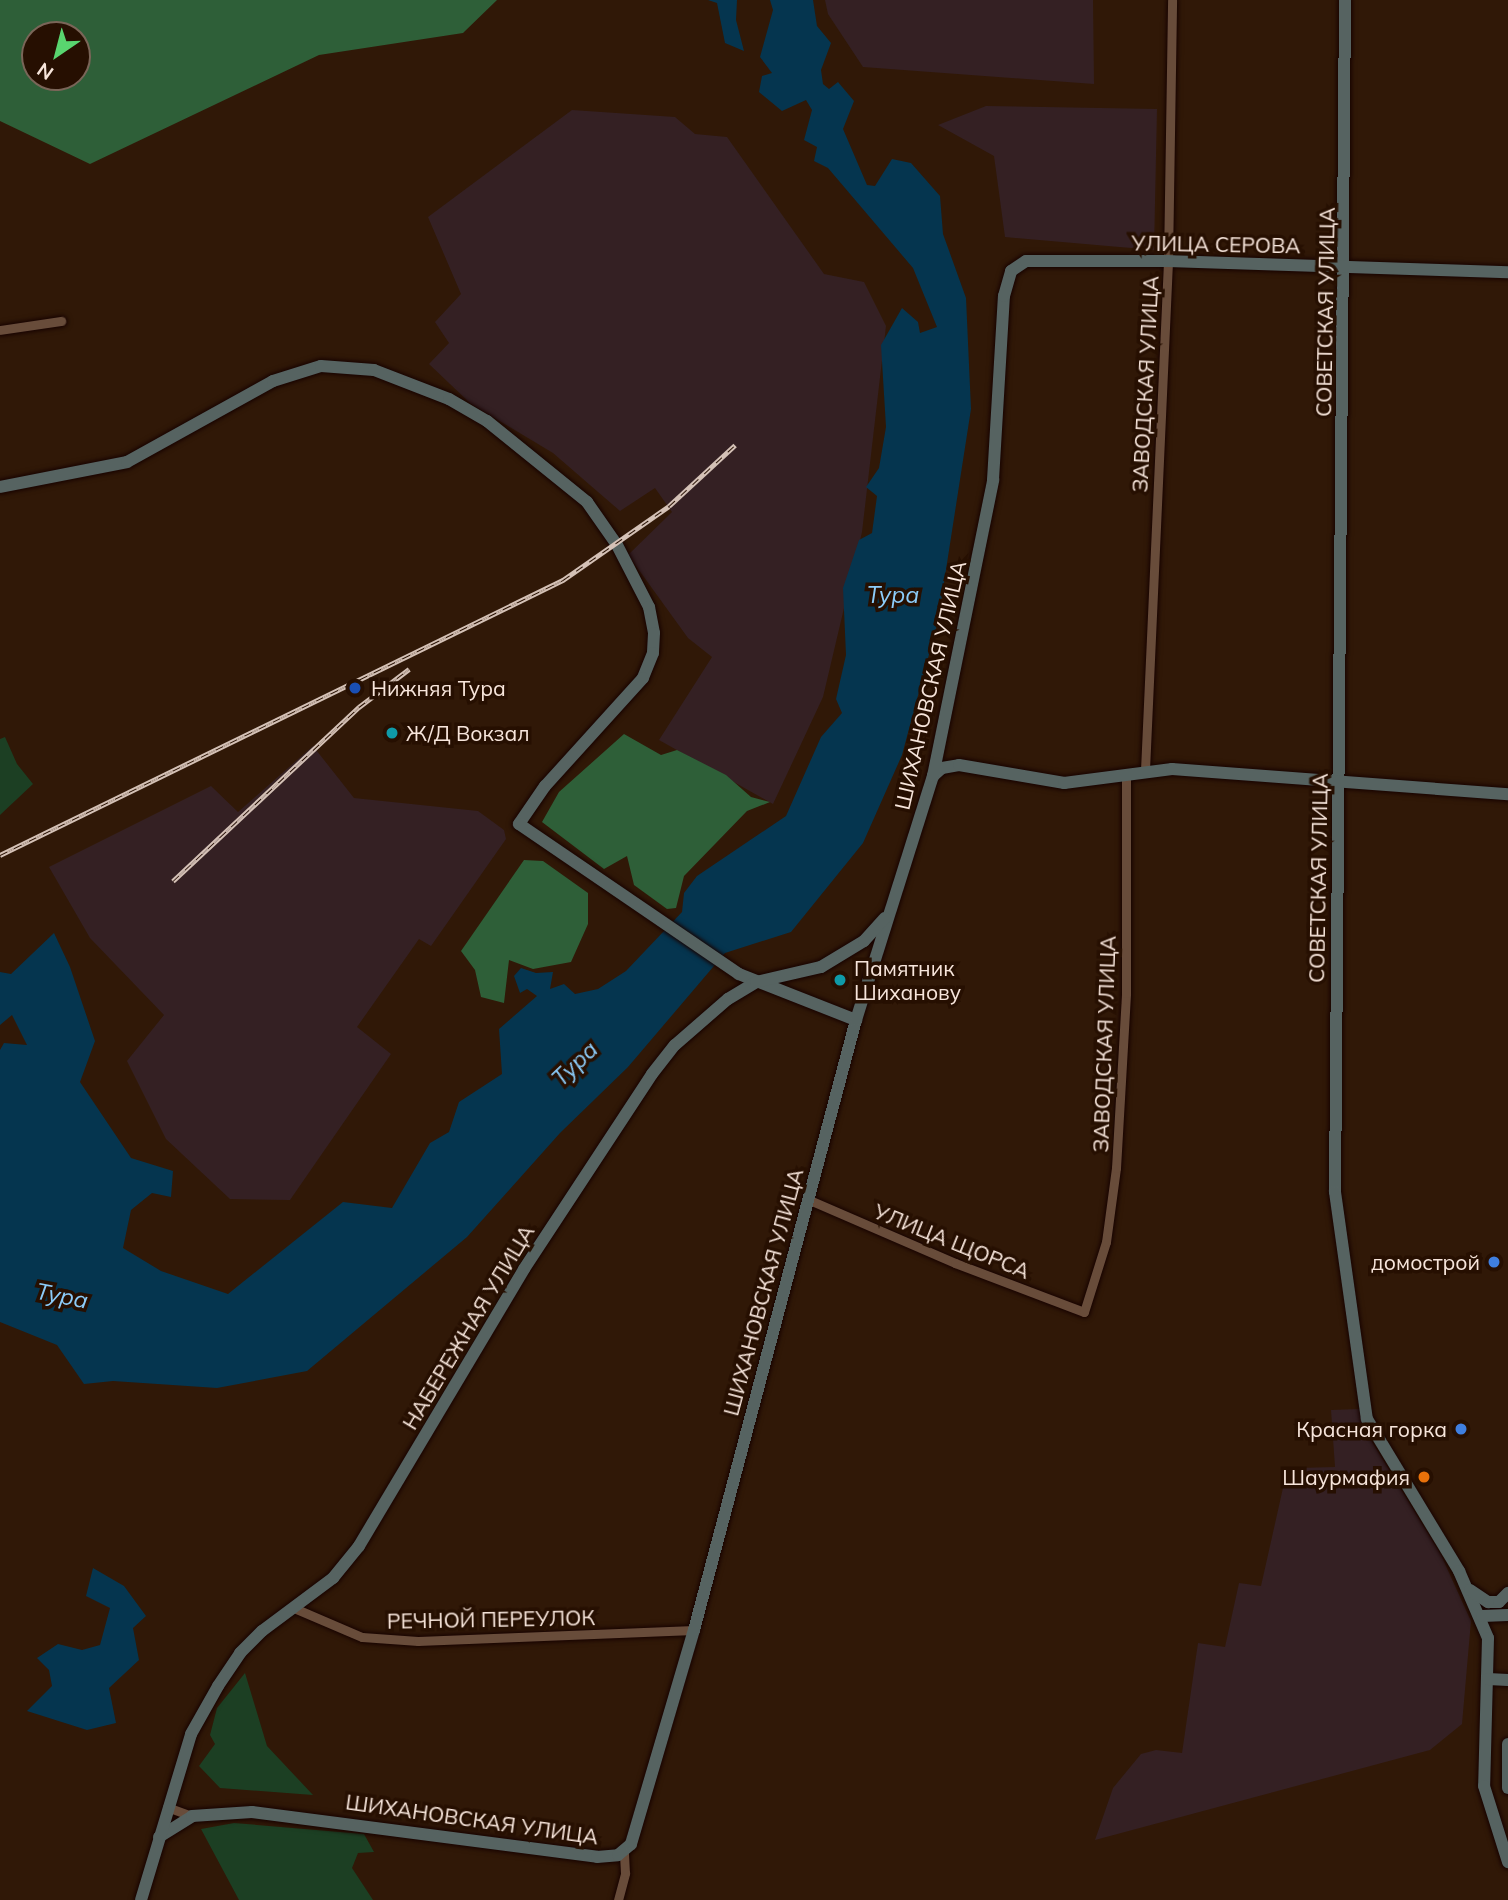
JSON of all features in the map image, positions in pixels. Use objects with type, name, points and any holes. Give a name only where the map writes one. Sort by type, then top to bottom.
[{"type":"main road","name":"СОВЕТСКАЯ УЛИЦА","points":[[1345,0],[1345,267],[1335,1192],[1367,1419],[1467,1587],[1482,1616],[1488,1638],[1485,1788],[1508,1860]]},
{"type":"main road","name":"УЛИЦА СЕРОВА","points":[[1011,271],[1026,261],[1168,261],[1508,272]]},
{"type":"main road","name":"ШИХАНОВСКАЯ УЛИЦА","points":[[192,1816],[283,1814],[597,1857],[624,1851],[642,1816],[856,1020],[933,776],[993,480],[1004,296],[1011,271]]},
{"type":"main road","points":[[0,487],[127,462],[273,382],[321,366],[346,366],[415,384],[487,421],[564,479],[617,545],[649,607],[654,633],[650,666],[631,695],[545,786],[519,824],[738,974],[856,1020]]},
{"type":"main road","points":[[933,776],[942,768],[959,765],[1050,782],[1145,770],[1508,794]]},
{"type":"main road","name":"НАБЕРЕЖНАЯ УЛИЦА","points":[[141,1900],[191,1734],[218,1686],[240,1653],[333,1578],[359,1546],[524,1269],[652,1074],[702,1020],[756,982],[821,967],[864,941],[890,912]]},
{"type":"main road","points":[[1467,1587],[1488,1602],[1499,1602],[1508,1593]]},
{"type":"main road","points":[[1482,1616],[1508,1615]]},
{"type":"main road","points":[[1488,1679],[1508,1680]]},
{"type":"main road","points":[[1485,1788],[1495,1782],[1507,1785],[1508,1744]]},
{"type":"main road","points":[[159,1837],[192,1816]]},
{"type":"street","name":"ЗАВОДСКАЯ УЛИЦА","points":[[1145,770],[1168,261],[1172,0]]},
{"type":"street","points":[[0,330],[61,321]]},
{"type":"street","name":"ЗАВОДСКАЯ УЛИЦА","points":[[1084,1312],[1106,1242],[1116,1168],[1126,993],[1126,774]]},
{"type":"street","name":"УЛИЦА ЩОРСА","points":[[807,1199],[955,1263],[1084,1312]]},
{"type":"street","name":"РЕЧНОЙ ПЕРЕУЛОК","points":[[294,1608],[362,1637],[418,1641],[694,1630]]},
{"type":"street","points":[[167,1807],[192,1816]]},
{"type":"street","points":[[618,1900],[625,1873],[624,1851]]},
{"type":"shaded area","points":[[825,0],[1093,0],[1094,84],[863,67],[828,14]]},
{"type":"shaded area","points":[[986,106],[1157,109],[1154,250],[1005,237],[994,156],[938,125]]},
{"type":"shaded area","points":[[572,110],[675,117],[695,134],[727,137],[824,274],[864,282],[886,326],[862,532],[823,697],[773,804],[659,740],[712,657],[688,638],[628,555],[672,512],[655,488],[620,511],[553,453],[471,404],[429,364],[449,343],[435,322],[461,294],[428,217]]},
{"type":"shaded area","points":[[313,746],[354,798],[478,811],[504,830],[506,839],[431,946],[419,939],[357,1027],[391,1054],[290,1200],[230,1199],[166,1139],[127,1061],[164,1015],[90,938],[49,867],[211,786],[238,812]]},
{"type":"shaded area","points":[[1359,1409],[1372,1442],[1441,1555],[1471,1621],[1462,1724],[1430,1750],[1095,1840],[1113,1788],[1141,1754],[1156,1750],[1182,1753],[1198,1643],[1225,1647],[1239,1583],[1261,1586],[1285,1479],[1298,1468],[1335,1467],[1331,1410]]},
{"type":"green space","points":[[0,0],[497,0],[463,33],[319,55],[90,164],[0,121]]},
{"type":"green space","points":[[624,734],[661,755],[677,750],[726,775],[751,797],[770,802],[747,811],[684,876],[676,908],[667,909],[634,885],[627,856],[604,869],[542,822],[559,792]]},
{"type":"green space","points":[[5,737],[17,764],[33,784],[0,815],[0,739]]},
{"type":"green space","points":[[524,860],[543,861],[588,893],[588,924],[571,962],[533,969],[509,960],[504,1003],[481,997],[475,970],[461,951]]},
{"type":"green space","points":[[245,1673],[267,1746],[313,1795],[220,1788],[199,1766],[215,1744],[210,1735],[217,1708]]},
{"type":"green space","points":[[234,1823],[364,1834],[374,1852],[358,1853],[352,1868],[373,1900],[239,1900],[201,1829]]},
{"type":"water","points":[[708,0],[737,0],[736,20],[744,51],[725,43],[717,3]]},
{"type":"water","name":"Тура","points":[[770,0],[813,0],[817,26],[831,43],[821,70],[823,84],[829,89],[838,82],[854,101],[843,129],[867,185],[875,186],[892,159],[911,163],[940,196],[943,234],[966,298],[971,409],[938,621],[902,755],[863,843],[791,932],[725,953],[628,1067],[560,1133],[467,1237],[307,1371],[217,1388],[113,1381],[84,1384],[57,1345],[0,1322],[0,1050],[4,1043],[27,1045],[12,1015],[0,1025],[0,972],[11,974],[54,933],[70,967],[95,1041],[80,1082],[131,1158],[173,1171],[171,1197],[152,1193],[131,1210],[123,1248],[161,1271],[228,1294],[343,1202],[392,1208],[430,1143],[449,1132],[459,1102],[502,1074],[499,1029],[537,996],[527,989],[520,993],[514,976],[521,968],[536,973],[553,972],[550,989],[564,984],[575,994],[598,989],[626,971],[682,912],[684,893],[697,876],[786,816],[821,737],[842,713],[836,699],[846,655],[843,588],[859,540],[872,533],[877,496],[866,487],[879,468],[886,427],[881,345],[902,308],[918,322],[920,333],[937,327],[913,268],[828,168],[814,161],[817,147],[804,140],[812,110],[806,100],[782,111],[759,92],[762,76],[772,73],[760,57],[773,10]]},
{"type":"water","points":[[93,1568],[124,1586],[146,1616],[133,1628],[139,1660],[109,1688],[116,1723],[87,1730],[27,1711],[52,1686],[49,1670],[37,1658],[58,1644],[82,1650],[100,1645],[110,1608],[86,1596]]},
{"type":"railway","points":[[0,855],[563,580],[669,506],[735,445]]},
{"type":"railway","points":[[173,881],[359,707],[409,669]]},
{"type":"place","name":"Нижняя Тура","points":[[355,688]]},
{"type":"place","name":"Ж/Д Вокзал","points":[[392,733]]},
{"type":"place","name":"Памятник Шиханову","points":[[840,980]]},
{"type":"place","name":"домострой","points":[[1494,1262]]},
{"type":"place","name":"Красная горка","points":[[1461,1429]]},
{"type":"place","name":"Шаурмафия","points":[[1424,1477]]}]
